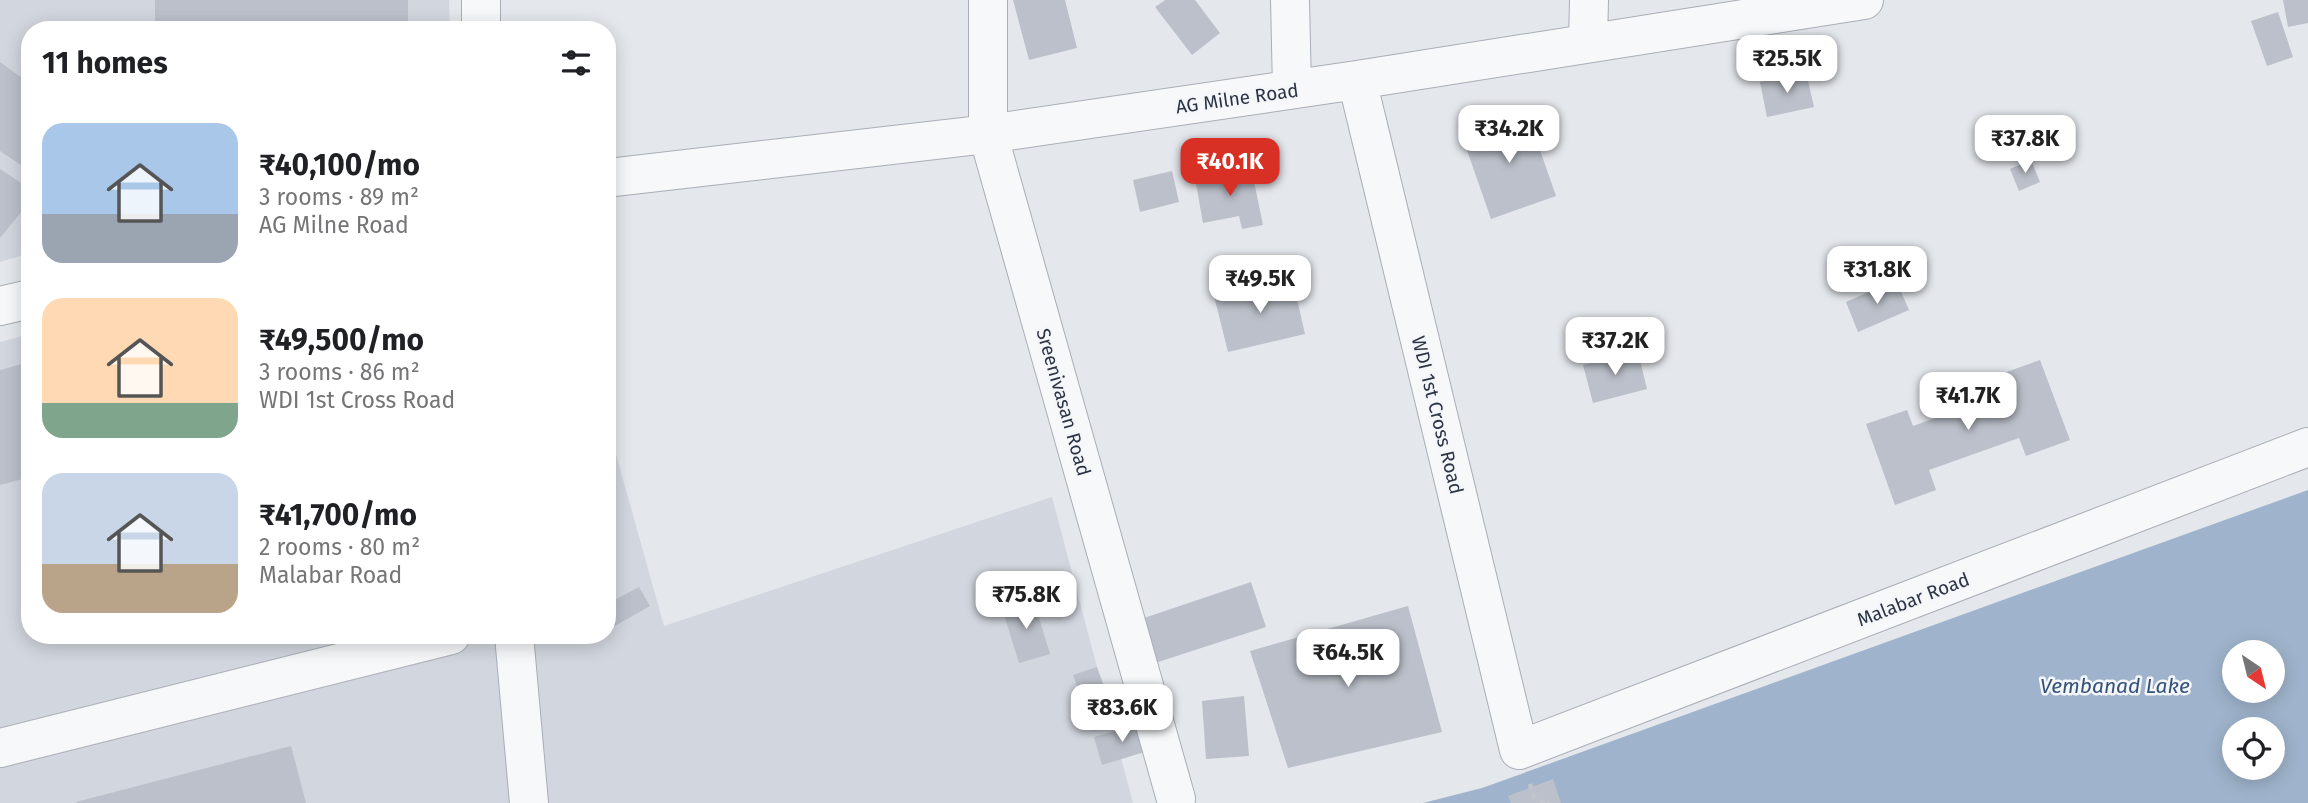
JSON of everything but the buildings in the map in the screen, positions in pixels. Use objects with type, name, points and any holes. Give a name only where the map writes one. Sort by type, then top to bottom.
[{"type":"street","points":[[481,0],[481,21]]},
{"type":"street","name":"Sreenivasan Road","points":[[988,0],[988,134],[1176,799]]},
{"type":"street","points":[[1290,0],[1292,89]]},
{"type":"street","points":[[1588,0],[1588,43]]},
{"type":"street","name":"AG Milne Road","points":[[616,177],[988,134],[1357,80],[1864,0]]},
{"type":"street","name":"WDI 1st Cross Road","points":[[1357,80],[1519,751]]},
{"type":"street","points":[[0,306],[21,301]]},
{"type":"street","name":"Malabar Road","points":[[1519,751],[2308,447]]},
{"type":"street","points":[[0,748],[416,644]]},
{"type":"street","points":[[515,644],[529,803]]},
{"type":"path","points":[[1540,803],[1548,800],[1549,803]]},
{"type":"shaded area","points":[[0,0],[449,0],[450,21],[21,21],[21,256],[0,262]]},
{"type":"shaded area","points":[[21,336],[21,644],[616,644],[616,454],[664,626],[1052,497],[1133,803],[0,803],[0,342]]},
{"type":"water","name":"Vembanad Lake","points":[[2308,490],[2308,803],[1423,803],[1482,788]]}]
